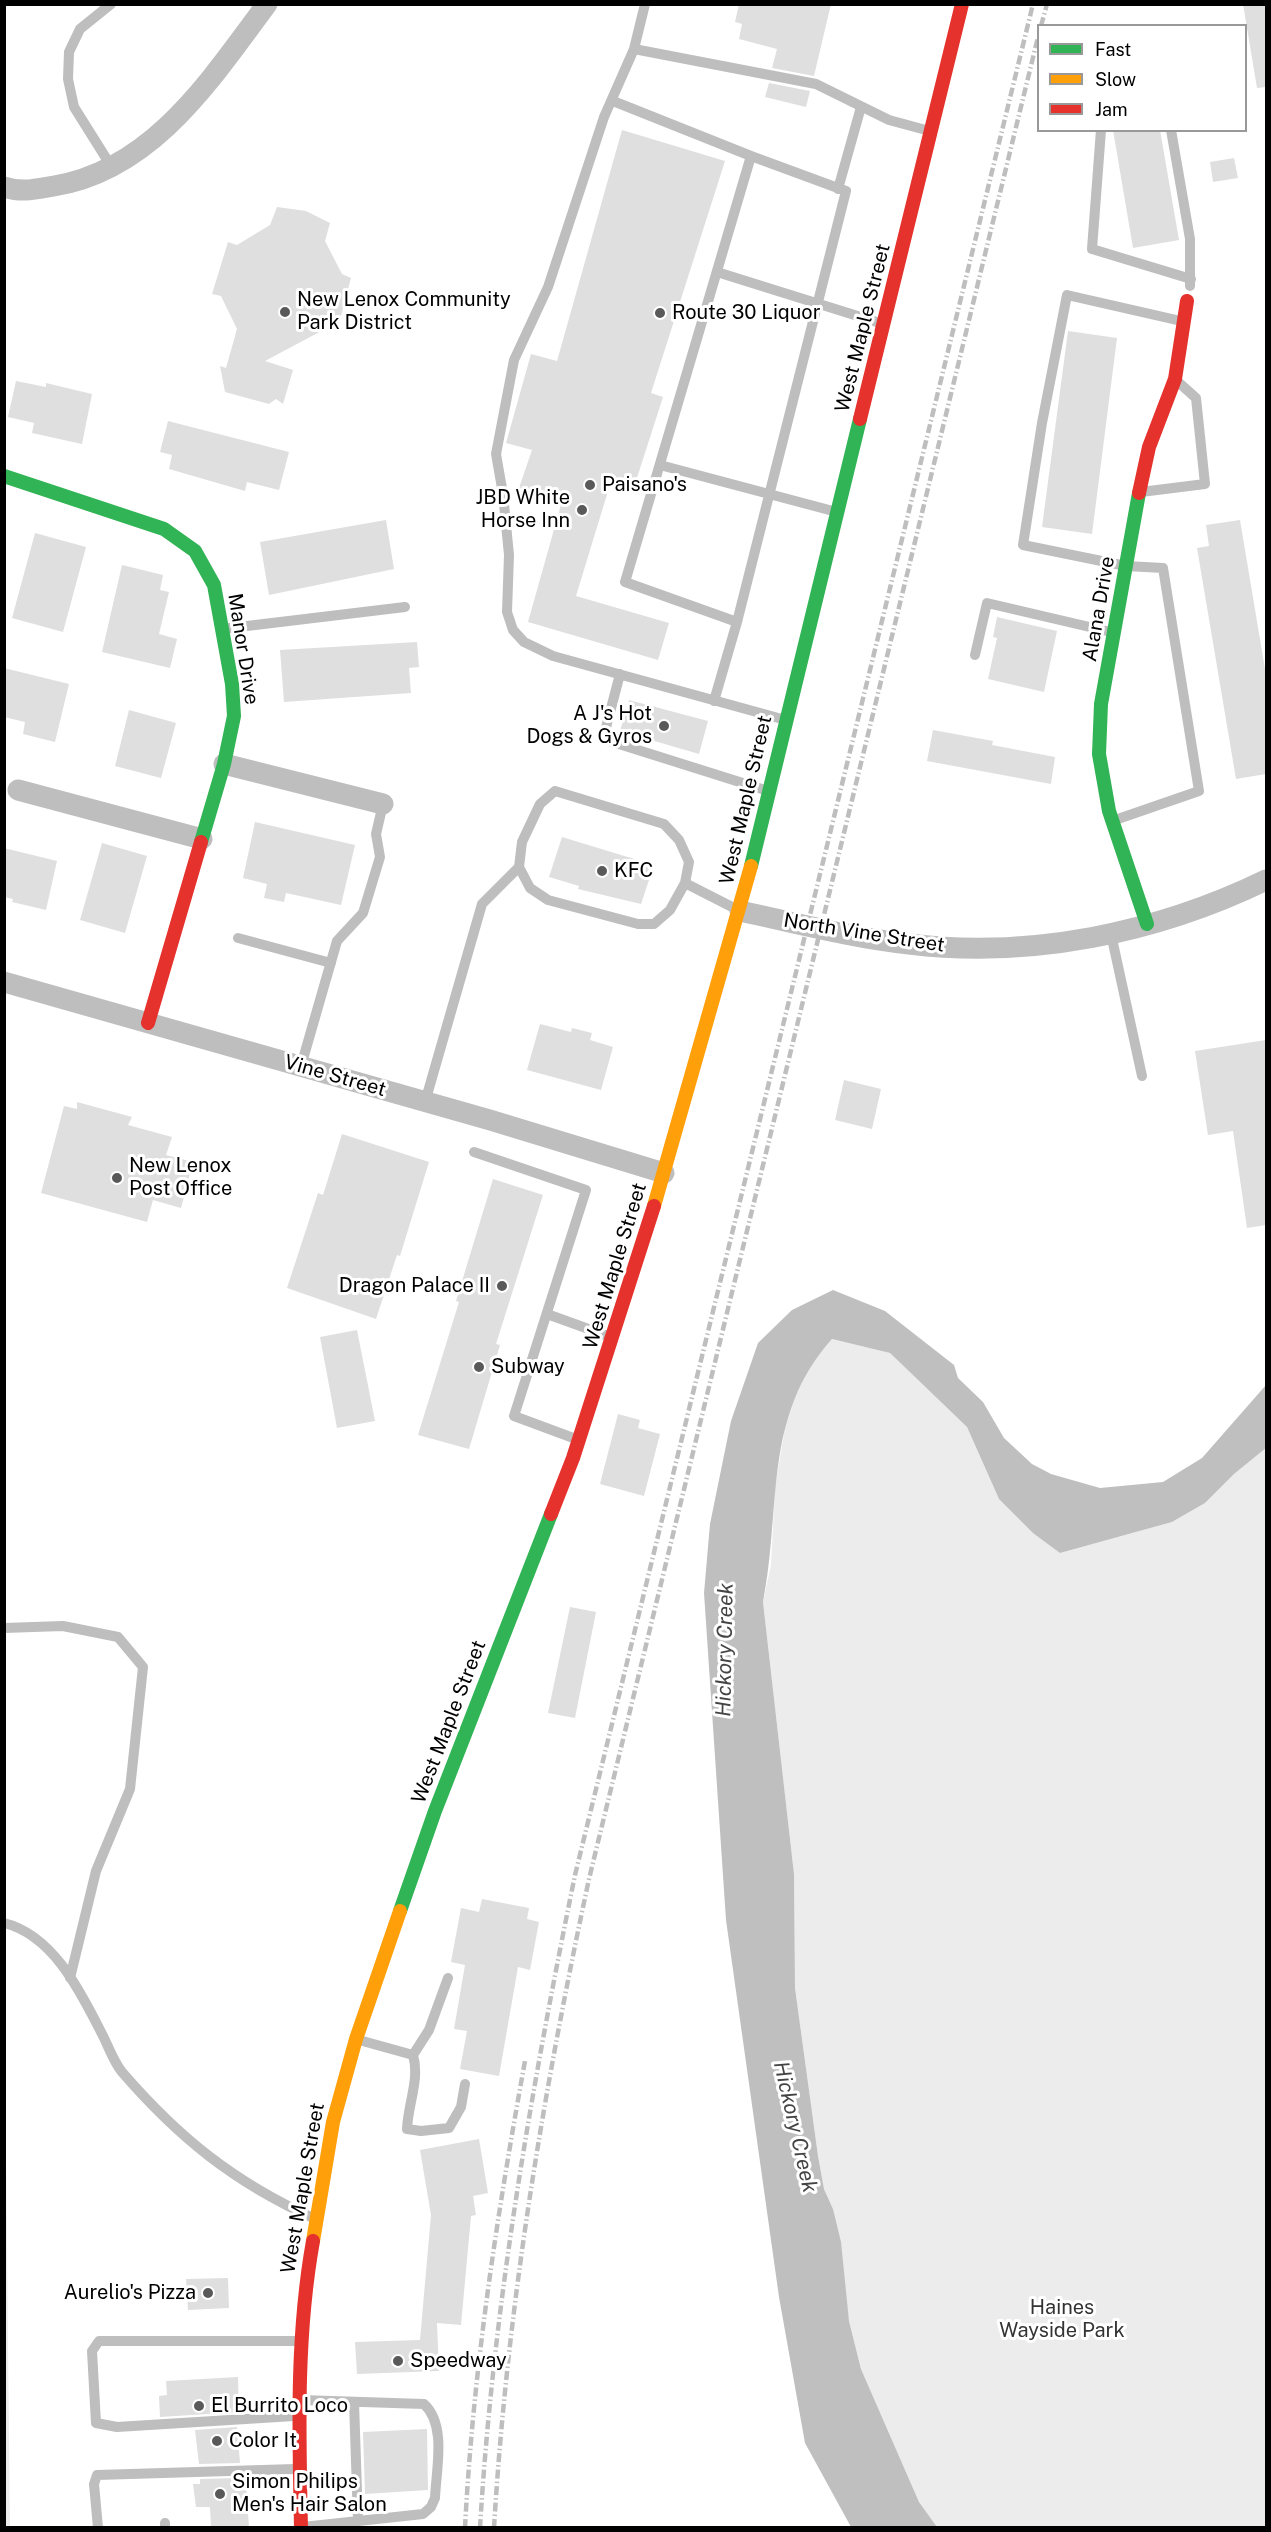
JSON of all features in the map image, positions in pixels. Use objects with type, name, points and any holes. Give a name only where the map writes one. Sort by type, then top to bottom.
[{"type":"main road","name":"West Maple Street","points":[[301,2527],[298,2400],[304,2292],[333,2122],[355,2040],[435,1811],[579,1440],[664,1173],[740,911],[962,4]]},
{"type":"main road","name":"Alana Drive","points":[[1147,924],[1113,821],[1099,754],[1101,704],[1139,493],[1149,447],[1175,379],[1187,301]]},
{"type":"main road","name":"Manor Drive","points":[[4,476],[164,529],[195,551],[214,585],[232,684],[234,716],[224,764],[148,1023]]},
{"type":"street","points":[[4,187],[18,192],[75,183],[126,159],[163,133],[231,53],[267,4]]},
{"type":"street","points":[[224,764],[382,804]]},
{"type":"street","points":[[18,790],[202,839]]},
{"type":"street","name":"North Vine Street","points":[[740,911],[908,944],[955,948],[1049,944],[1111,934],[1147,924],[1190,911],[1266,880]]},
{"type":"street","name":"Vine Street","points":[[4,982],[301,1066],[664,1173]]},
{"type":"lane","points":[[111,4],[80,28],[69,52],[68,79],[74,107],[111,166]]},
{"type":"lane","points":[[645,4],[634,49],[604,117],[548,287],[514,360],[496,453],[503,494],[508,555],[507,612],[513,630],[524,642],[553,656],[785,720]]},
{"type":"lane","points":[[634,49],[816,84],[889,120],[931,132]]},
{"type":"lane","points":[[613,101],[846,191],[737,622],[714,700]]},
{"type":"lane","points":[[838,189],[861,107]]},
{"type":"lane","points":[[1101,132],[1092,249],[1191,279]]},
{"type":"lane","points":[[1171,132],[1190,239],[1191,279],[1187,301]]},
{"type":"lane","points":[[737,622],[625,582],[751,156]]},
{"type":"lane","points":[[717,272],[884,325]]},
{"type":"lane","points":[[1113,821],[1199,791],[1163,568],[1126,566],[1023,545],[1042,423],[1067,295],[1184,322]]},
{"type":"lane","points":[[1139,493],[1205,484],[1196,398],[1175,379]]},
{"type":"lane","points":[[660,465],[837,512]]},
{"type":"lane","points":[[975,655],[987,603],[1114,633]]},
{"type":"lane","points":[[222,629],[405,607]]},
{"type":"lane","points":[[620,675],[603,739],[768,791]]},
{"type":"lane","points":[[555,791],[664,824],[679,840],[689,862],[685,883],[670,910],[654,924],[638,924],[548,900],[530,888],[519,867],[522,842],[540,804],[555,791]]},
{"type":"lane","points":[[301,1066],[337,941],[363,913],[380,857],[376,834],[382,804]]},
{"type":"lane","points":[[425,1102],[482,904],[519,867]]},
{"type":"lane","points":[[685,883],[740,911]]},
{"type":"lane","points":[[1111,934],[1142,1076]]},
{"type":"lane","points":[[238,938],[331,963]]},
{"type":"lane","points":[[474,1152],[586,1190],[514,1416],[579,1440]]},
{"type":"lane","points":[[547,1314],[613,1338]]},
{"type":"lane","points":[[4,1628],[63,1626],[118,1637],[143,1667],[130,1789],[96,1871],[70,1978]]},
{"type":"lane","points":[[4,1923],[18,1926],[53,1953],[87,2005],[120,2069],[159,2113],[218,2165],[266,2196],[316,2219]]},
{"type":"lane","points":[[448,1978],[429,2030],[413,2055],[417,2070],[408,2105],[407,2128],[421,2131],[449,2127],[461,2106],[465,2084]]},
{"type":"lane","points":[[355,2040],[413,2055]]},
{"type":"lane","points":[[298,2416],[117,2427],[96,2423],[92,2351],[99,2341],[301,2341]]},
{"type":"lane","points":[[298,2400],[424,2404],[432,2412],[437,2424],[435,2498],[431,2507],[423,2514],[301,2527]]},
{"type":"lane","points":[[354,2402],[358,2521]]},
{"type":"lane","points":[[98,2528],[94,2484],[97,2475],[298,2469]]},
{"type":"green space","name":"Haines Wayside Park","points":[[832,1339],[890,1353],[967,1427],[999,1499],[1060,1553],[1172,1522],[1205,1503],[1234,1474],[1266,1448],[1266,2527],[937,2527],[919,2502],[861,2369],[849,2321],[833,2209],[824,2189],[818,2156],[795,1988],[794,1874],[763,1602],[771,1565],[775,1487],[788,1411],[812,1362]]},
{"type":"green space","points":[[6,2156],[10,2528],[4,2527]]},
{"type":"water","name":"Hickory Creek","points":[[833,1290],[885,1311],[954,1365],[958,1378],[983,1402],[1004,1438],[1032,1464],[1051,1474],[1100,1488],[1163,1482],[1202,1458],[1266,1385],[1266,1448],[1234,1474],[1205,1503],[1172,1522],[1060,1553],[1033,1533],[999,1499],[967,1427],[890,1353],[832,1339],[810,1369],[794,1400],[784,1431],[778,1464],[769,1567],[763,1602],[794,1874],[795,1988],[818,2156],[824,2189],[833,2209],[841,2242],[849,2321],[861,2369],[919,2502],[937,2527],[851,2527],[805,2443],[779,2297],[726,1920],[704,1593],[710,1524],[731,1421],[758,1343],[792,1310]]},
{"type":"building","points":[[739,4],[831,4],[814,76],[772,68],[777,49],[739,39],[742,24],[735,22]]},
{"type":"building","points":[[1243,4],[1266,4],[1266,87],[1257,88]]},
{"type":"building","points":[[769,83],[810,91],[806,107],[765,97]]},
{"type":"building","points":[[622,130],[725,161],[651,393],[663,397],[635,484],[612,478],[576,596],[669,623],[658,660],[528,622],[562,501],[519,488],[532,450],[506,443],[531,354],[557,361]]},
{"type":"building","points":[[1113,132],[1160,132],[1179,240],[1133,248]]},
{"type":"building","points":[[1234,158],[1238,178],[1213,182],[1210,162]]},
{"type":"building","name":"New Lenox Community Park District","points":[[277,207],[306,211],[330,223],[325,241],[342,274],[351,278],[337,331],[327,328],[265,361],[293,370],[283,404],[276,399],[269,404],[225,392],[220,366],[226,368],[237,329],[221,296],[212,294],[228,242],[237,245],[270,225]]},
{"type":"building","points":[[1068,331],[1117,338],[1092,534],[1042,527]]},
{"type":"building","points":[[16,381],[46,387],[46,383],[92,394],[82,444],[32,433],[34,423],[8,417]]},
{"type":"building","points":[[168,421],[289,452],[279,490],[247,482],[245,491],[169,469],[172,455],[160,452]]},
{"type":"building","points":[[386,520],[394,569],[269,595],[260,542]]},
{"type":"building","points":[[1240,520],[1266,675],[1266,774],[1236,779],[1197,548],[1209,546],[1206,525]]},
{"type":"building","points":[[35,533],[86,547],[63,632],[12,618]]},
{"type":"building","points":[[122,565],[163,575],[160,590],[169,592],[159,634],[177,639],[170,668],[102,652]]},
{"type":"building","points":[[997,617],[1057,631],[1044,692],[988,679],[997,638],[993,637]]},
{"type":"building","points":[[417,642],[419,667],[409,668],[411,693],[284,702],[280,650]]},
{"type":"building","points":[[4,668],[69,684],[55,742],[23,734],[25,722],[4,717]]},
{"type":"building","name":"A J's Hot Dogs & Gyros","points":[[629,700],[708,721],[699,754],[620,731]]},
{"type":"building","points":[[129,710],[176,723],[161,778],[115,766]]},
{"type":"building","points":[[933,730],[993,741],[992,745],[1055,757],[1051,784],[927,761]]},
{"type":"building","points":[[255,822],[355,845],[341,905],[286,893],[284,902],[264,898],[267,884],[243,878]]},
{"type":"building","name":"KFC","points":[[562,837],[654,865],[641,904],[578,889],[579,886],[549,877]]},
{"type":"building","points":[[102,843],[147,856],[125,933],[80,920]]},
{"type":"building","points":[[4,848],[57,861],[46,910],[12,902],[13,899],[4,897]]},
{"type":"building","points":[[540,1024],[571,1032],[572,1028],[592,1033],[590,1040],[613,1047],[601,1090],[527,1070]]},
{"type":"building","points":[[1266,1040],[1266,1225],[1247,1228],[1233,1131],[1208,1135],[1195,1051]]},
{"type":"building","points":[[844,1080],[881,1089],[872,1129],[835,1120]]},
{"type":"building","name":"New Lenox Post Office","points":[[77,1102],[132,1117],[128,1125],[172,1137],[166,1155],[193,1162],[181,1208],[153,1200],[147,1222],[41,1193],[64,1106],[77,1109]]},
{"type":"building","points":[[342,1134],[429,1162],[400,1256],[397,1255],[376,1319],[287,1288],[318,1193],[323,1195]]},
{"type":"building","points":[[493,1179],[543,1195],[496,1344],[500,1345],[469,1449],[418,1435],[459,1302],[456,1301]]},
{"type":"building","points":[[357,1330],[375,1421],[337,1428],[320,1337]]},
{"type":"building","points":[[618,1414],[640,1420],[638,1428],[660,1434],[644,1496],[600,1484]]},
{"type":"building","points":[[570,1607],[596,1612],[575,1718],[548,1713]]},
{"type":"building","points":[[482,1899],[529,1908],[527,1919],[539,1922],[530,1970],[518,1967],[499,2076],[460,2069],[467,2031],[454,2029],[465,1965],[451,1962],[461,1908],[479,1912]]},
{"type":"building","points":[[479,2139],[488,2193],[473,2196],[476,2215],[471,2216],[461,2325],[437,2323],[439,2371],[357,2374],[355,2342],[420,2340],[431,2215],[420,2150]]},
{"type":"building","name":"Aurelio's Pizza","points":[[228,2278],[229,2308],[188,2310],[186,2279]]},
{"type":"building","name":"El Burrito Loco","points":[[238,2377],[239,2412],[160,2417],[159,2396],[167,2395],[166,2381]]},
{"type":"building","name":"Color It","points":[[237,2427],[240,2463],[199,2464],[195,2430]]},
{"type":"building","points":[[427,2429],[428,2490],[365,2494],[363,2432]]},
{"type":"building","points":[[241,2478],[241,2481],[246,2481],[249,2528],[211,2528],[210,2507],[196,2507],[193,2484],[200,2484],[200,2479]]},
{"type":"railway","points":[[480,2528],[494,2363],[504,2281],[543,2037],[575,1875],[1033,4]]},
{"type":"railway","points":[[1042,24],[1047,4]]},
{"type":"railway","points":[[494,2528],[508,2364],[529,2202],[572,1959],[589,1879],[1037,41]]},
{"type":"railway","points":[[465,2528],[480,2352],[505,2177],[525,2061]]},
{"type":"traffic: fast","points":[[751,866],[860,419]]},
{"type":"traffic: fast","points":[[4,476],[164,529],[195,551],[214,585],[232,684],[234,716],[224,764],[201,842]]},
{"type":"traffic: fast","points":[[1139,493],[1101,704],[1099,754],[1109,811],[1147,924]]},
{"type":"traffic: fast","points":[[400,1911],[435,1811],[551,1514]]},
{"type":"traffic: slow","points":[[654,1206],[751,866]]},
{"type":"traffic: slow","points":[[313,2241],[333,2122],[356,2039],[400,1911]]},
{"type":"traffic: jam","points":[[860,419],[962,4]]},
{"type":"traffic: jam","points":[[1139,493],[1149,447],[1175,379],[1187,301]]},
{"type":"traffic: jam","points":[[148,1023],[201,842]]},
{"type":"traffic: jam","points":[[551,1514],[573,1458],[654,1206]]},
{"type":"traffic: jam","points":[[301,2528],[299,2420],[301,2348],[313,2241]]},
{"type":"place","name":"New Lenox Community Park District","points":[[285,312]]},
{"type":"place","name":"Route 30 Liquor","points":[[660,313]]},
{"type":"place","name":"Paisano's","points":[[590,485]]},
{"type":"place","name":"JBD White Horse Inn","points":[[582,510]]},
{"type":"place","name":"A J's Hot Dogs & Gyros","points":[[664,726]]},
{"type":"place","name":"KFC","points":[[602,871]]},
{"type":"place","name":"New Lenox Post Office","points":[[117,1178]]},
{"type":"place","name":"Dragon Palace II","points":[[502,1286]]},
{"type":"place","name":"Subway","points":[[479,1367]]},
{"type":"place","name":"Aurelio's Pizza","points":[[208,2293]]},
{"type":"place","name":"Speedway","points":[[398,2361]]},
{"type":"place","name":"El Burrito Loco","points":[[199,2406]]},
{"type":"place","name":"Color It","points":[[217,2441]]},
{"type":"place","name":"Simon Philips Men's Hair Salon","points":[[220,2494]]}]
